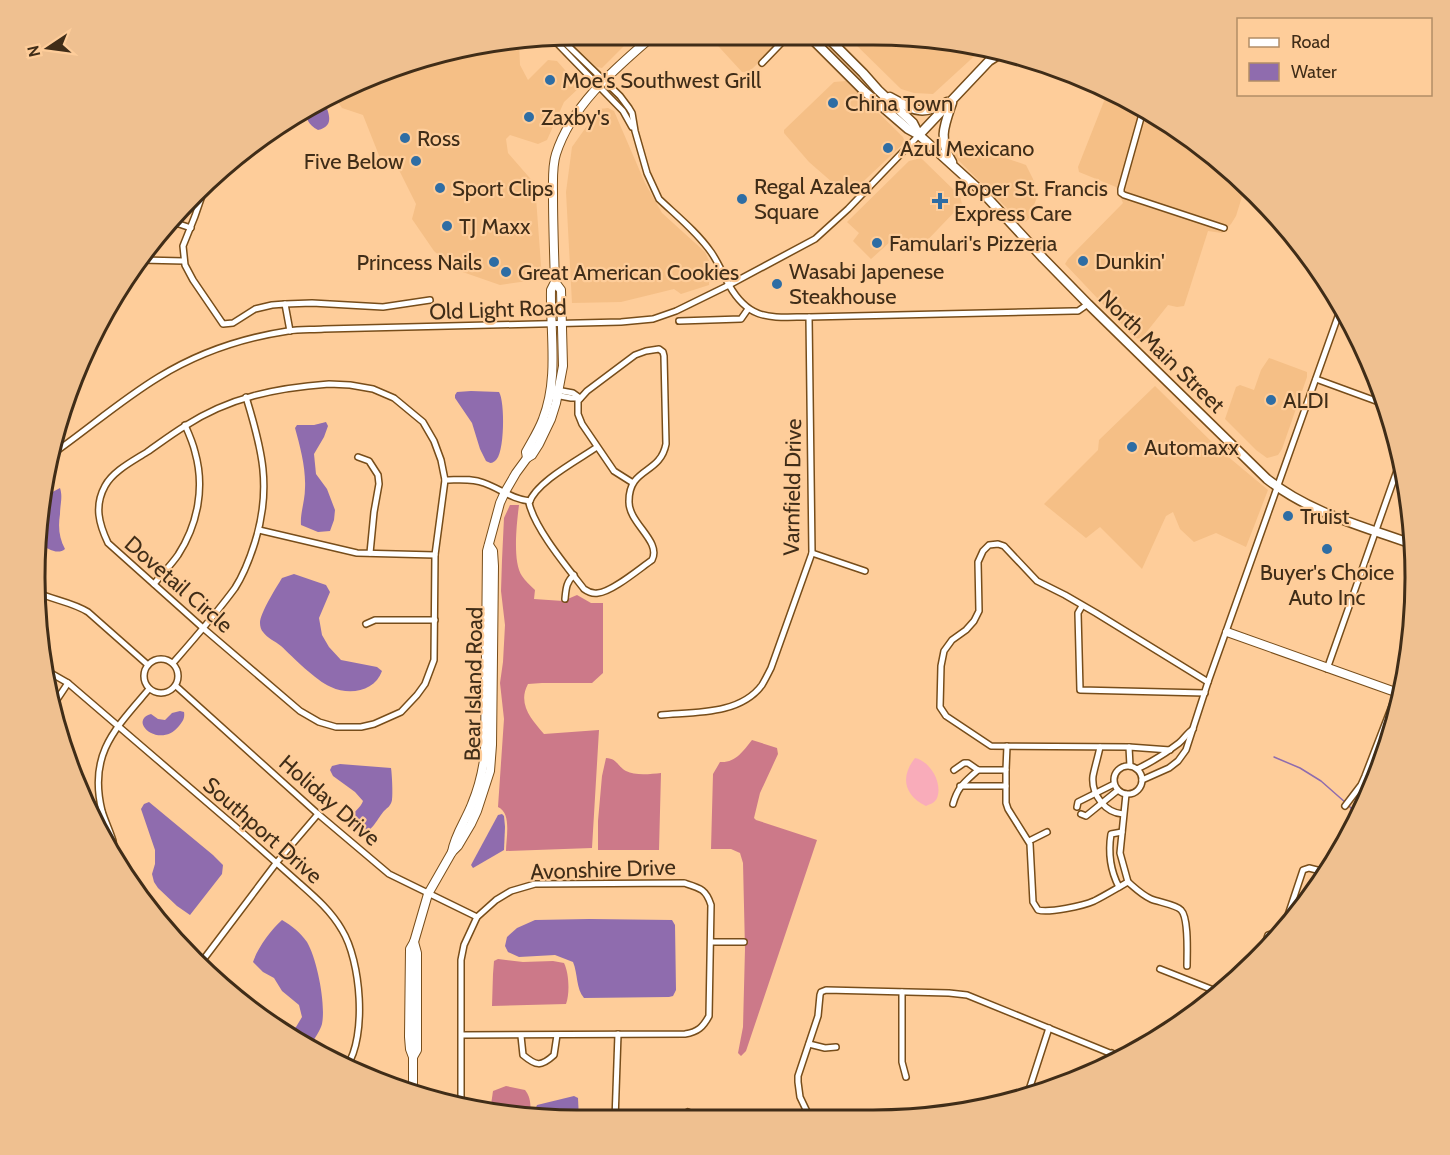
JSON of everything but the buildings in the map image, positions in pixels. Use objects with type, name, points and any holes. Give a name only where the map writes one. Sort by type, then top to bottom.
[{"type":"main road","name":"North Main Street","points":[[818,45],[864,91],[908,129],[919,135],[983,194],[1088,304],[1258,471],[1278,487],[1313,508],[1404,541]]},
{"type":"main road","name":"North Main Street","points":[[835,45],[913,123],[919,135]]},
{"type":"main road","points":[[919,135],[992,59]]},
{"type":"main road","points":[[878,90],[913,109],[926,111],[955,97]]},
{"type":"main road","points":[[955,97],[945,123],[943,137],[946,152],[958,170]]},
{"type":"street","points":[[567,45],[623,111],[635,131],[647,173],[659,199],[708,248],[737,298],[748,309],[763,316],[809,317],[1078,311],[1088,304]]},
{"type":"street","points":[[555,282],[553,178],[555,155],[572,120],[602,84],[643,45]]},
{"type":"street","points":[[762,63],[779,45]]},
{"type":"street","points":[[560,46],[602,84]]},
{"type":"street","points":[[1141,117],[1120,189],[1121,193],[1224,228]]},
{"type":"street","name":"Old Light Road","points":[[61,447],[149,383],[188,360],[232,344],[290,331],[621,322],[653,319],[676,311],[815,239],[848,209],[919,135]]},
{"type":"street","points":[[198,205],[183,246],[184,265],[223,324],[233,323],[255,309],[272,305],[312,303],[383,307],[430,300]]},
{"type":"street","points":[[179,224],[190,228]]},
{"type":"street","points":[[150,260],[184,261]]},
{"type":"street","name":"Bear Island Road","points":[[413,1084],[413,1057],[417,1050],[417,953],[414,942],[428,894],[452,852],[454,840],[473,803],[482,776],[485,753],[487,551],[505,492],[516,472],[532,455],[551,419],[554,392],[551,290],[555,282],[561,290],[563,366],[554,392]]},
{"type":"street","points":[[285,304],[290,331]]},
{"type":"street","points":[[680,321],[741,319],[748,309]]},
{"type":"street","name":"Varnfield Drive","points":[[661,715],[714,710],[745,700],[761,686],[771,668],[812,553],[809,317]]},
{"type":"street","points":[[1142,780],[1169,768],[1188,747],[1208,682],[1338,318]]},
{"type":"street","points":[[597,447],[547,481],[536,491],[530,501],[532,514],[537,523],[584,589],[591,593],[610,590],[652,560],[654,555],[653,547],[633,516],[629,506],[629,493],[639,475],[658,462],[666,444],[663,352],[659,349],[635,355],[587,390],[580,398],[579,418],[597,447],[614,471],[633,483]]},
{"type":"street","points":[[1316,379],[1375,401]]},
{"type":"street","name":"Dovetail Circle","points":[[329,384],[373,389],[394,398],[423,422],[434,441],[445,480],[435,555],[434,660],[425,684],[400,712],[374,724],[361,727],[336,727],[319,722],[300,711],[108,543],[99,524],[99,502],[105,486],[114,474],[185,425],[246,397],[283,388],[329,384]]},
{"type":"street","points":[[554,392],[580,398]]},
{"type":"street","points":[[174,663],[235,587],[246,568],[259,530],[264,501],[263,463],[259,439],[246,397]]},
{"type":"street","points":[[153,584],[177,556],[191,532],[200,495],[195,451],[185,425]]},
{"type":"street","points":[[358,457],[369,461],[378,475],[379,484],[370,553]]},
{"type":"street","points":[[1327,669],[1395,475]]},
{"type":"street","points":[[445,480],[483,482],[518,499],[530,501]]},
{"type":"street","points":[[259,530],[344,550],[435,555]]},
{"type":"street","points":[[1170,750],[1129,747],[991,746],[949,719],[940,707],[944,651],[952,640],[974,621],[979,611],[978,562],[983,551],[989,545],[1004,546],[1037,581],[1065,594],[1208,682]]},
{"type":"street","points":[[812,553],[865,571]]},
{"type":"street","points":[[565,598],[566,585],[574,575]]},
{"type":"street","points":[[46,596],[79,606],[88,612],[148,665]]},
{"type":"street","points":[[1082,606],[1078,613],[1080,690],[1205,693]]},
{"type":"street","points":[[366,624],[375,620],[435,620]]},
{"type":"street","points":[[1227,632],[1392,692]]},
{"type":"street","points":[[162,658],[174,663],[178,671],[176,686],[169,692],[162,693],[149,689],[144,675],[148,665],[162,658]]},
{"type":"street","name":"Southport Drive","points":[[54,675],[68,683],[277,862],[328,909],[343,932],[352,952],[357,975],[358,1036],[352,1059]]},
{"type":"street","points":[[59,697],[68,683]]},
{"type":"street","name":"Holiday Drive","points":[[176,686],[318,814],[389,874],[477,917]]},
{"type":"street","points":[[108,828],[98,789],[99,764],[108,741],[118,726],[149,689]]},
{"type":"street","points":[[1137,770],[1181,742],[1193,729]]},
{"type":"street","points":[[1181,742],[1188,747]]},
{"type":"street","points":[[1345,806],[1361,785],[1379,742]]},
{"type":"street","points":[[1007,746],[1006,803],[1030,844],[1033,902],[1038,910],[1059,909],[1091,902],[1128,882]]},
{"type":"street","points":[[1100,747],[1093,785],[1102,803],[1113,812],[1123,814]]},
{"type":"street","points":[[1129,747],[1130,766]]},
{"type":"street","points":[[954,770],[968,763],[978,770],[1006,770]]},
{"type":"street","points":[[1124,766],[1130,766],[1140,773],[1142,780],[1137,791],[1126,794],[1116,787],[1114,775],[1124,766]]},
{"type":"street","points":[[953,804],[960,786],[978,770]]},
{"type":"street","points":[[960,786],[1006,786]]},
{"type":"street","points":[[1077,807],[1078,802],[1096,792],[1116,787]]},
{"type":"street","points":[[1081,814],[1086,816],[1116,787]]},
{"type":"street","points":[[1126,794],[1120,853],[1128,882],[1149,898],[1173,905],[1182,911],[1185,917],[1187,966]]},
{"type":"street","points":[[205,958],[277,862],[318,814]]},
{"type":"street","points":[[1029,841],[1047,832]]},
{"type":"street","points":[[1119,887],[1109,853],[1111,834],[1122,832]]},
{"type":"street","points":[[1290,908],[1303,870],[1309,868],[1317,870]]},
{"type":"street","name":"Avonshire Drive","points":[[461,1035],[685,1034],[703,1027],[709,1016],[711,906],[708,895],[697,887],[684,883],[535,884],[511,891],[496,900],[477,917],[464,945],[461,960],[461,1035],[461,1097]]},
{"type":"street","points":[[711,942],[744,942]]},
{"type":"street","points":[[1160,969],[1211,989]]},
{"type":"street","points":[[806,1110],[800,1097],[798,1076],[818,1016],[821,992],[826,990],[967,995],[1112,1053]]},
{"type":"street","points":[[902,992],[902,1062],[906,1077]]},
{"type":"street","points":[[1030,1086],[1049,1028]]},
{"type":"street","points":[[615,1110],[618,1034]]},
{"type":"street","points":[[521,1036],[523,1055],[539,1064],[546,1063],[554,1055],[556,1035]]},
{"type":"street","points":[[809,1044],[825,1048],[836,1047]]},
{"type":"shaded area","points":[[573,45],[625,45],[602,68],[597,67]]},
{"type":"shaded area","points":[[717,45],[777,45],[751,70],[742,72]]},
{"type":"shaded area","points":[[856,45],[907,46],[976,55],[933,94],[914,93],[901,89]]},
{"type":"shaded area","points":[[519,49],[520,65],[528,80],[548,60],[557,61],[580,87],[564,102],[547,140],[538,144],[510,135],[506,139],[508,153],[535,184],[542,279],[500,285],[454,269],[434,251],[412,219],[416,204],[398,168],[388,167],[382,163],[363,115],[342,108],[338,102],[406,73],[474,55]]},
{"type":"shaded area","points":[[846,81],[903,137],[905,142],[848,196],[809,162],[784,133],[784,130],[834,82]]},
{"type":"shaded area","points":[[1105,99],[1139,116],[1197,155],[1243,195],[1231,224],[1222,233],[1208,231],[1184,306],[1168,305],[1141,339],[1135,338],[1065,264],[1123,203],[1116,187],[1079,172],[1078,167]]},
{"type":"shaded area","points":[[608,108],[614,111],[645,183],[662,213],[705,252],[710,263],[709,285],[681,294],[674,289],[621,302],[572,303],[566,192],[572,147],[599,109]]},
{"type":"shaded area","points":[[964,144],[1026,165],[1033,179],[1037,197],[1029,219],[1025,222],[1020,221],[955,157],[955,150],[959,145]]},
{"type":"shaded area","points":[[921,158],[960,196],[962,204],[916,252],[903,252],[891,241],[871,259],[853,241],[859,233],[847,222],[909,161]]},
{"type":"shaded area","points":[[1269,358],[1307,372],[1307,377],[1282,449],[1278,455],[1267,458],[1225,419],[1236,387],[1240,385],[1254,390],[1261,370]]},
{"type":"shaded area","points":[[1155,386],[1220,450],[1268,490],[1246,547],[1216,533],[1194,542],[1180,529],[1173,512],[1166,516],[1142,569],[1100,527],[1086,538],[1044,504],[1098,450],[1099,440]]},
{"type":"shaded area","points":[[510,505],[519,505],[517,561],[522,576],[535,590],[534,599],[563,601],[577,595],[591,603],[603,603],[603,673],[592,683],[528,684],[524,698],[527,711],[544,734],[599,730],[592,848],[506,851],[507,820],[498,807],[504,719],[500,683],[505,625],[501,591],[502,560],[504,518]]},
{"type":"shaded area","points":[[752,740],[777,748],[778,754],[760,793],[754,818],[817,840],[746,1051],[741,1056],[738,1053],[743,1027],[745,949],[743,863],[740,853],[731,849],[711,849],[713,774],[720,762],[735,758]]},
{"type":"shaded area","points":[[606,758],[615,761],[630,773],[661,773],[659,850],[598,850],[598,821]]},
{"type":"shaded area","points":[[915,758],[926,763],[937,780],[936,800],[926,806],[913,797],[907,785],[907,772]]},
{"type":"shaded area","points":[[498,959],[564,963],[568,983],[566,1004],[492,1006],[494,961]]},
{"type":"shaded area","points":[[506,1086],[525,1090],[530,1108],[491,1103],[493,1091]]},
{"type":"water","points":[[327,108],[329,122],[324,128],[318,130],[307,119]]},
{"type":"water","points":[[457,392],[499,392],[501,397],[503,416],[501,449],[498,457],[491,463],[486,461],[472,423],[455,398]]},
{"type":"water","points":[[326,422],[328,426],[324,437],[314,454],[316,474],[327,489],[335,510],[330,531],[318,532],[301,525],[305,480],[295,428],[297,425]]},
{"type":"water","points":[[60,488],[59,528],[65,549],[59,552],[46,548],[52,492]]},
{"type":"water","points":[[294,574],[326,585],[330,592],[319,618],[322,635],[341,660],[377,667],[382,671],[374,683],[354,691],[331,687],[312,674],[262,631],[261,619],[269,600],[282,578]]},
{"type":"water","points":[[184,712],[183,719],[171,733],[155,735],[144,727],[145,718],[151,714],[158,719],[165,720],[172,713]]},
{"type":"water","points":[[340,764],[391,768],[390,805],[367,832],[358,832],[351,824],[353,815],[363,801],[333,776],[330,770],[332,766]]},
{"type":"water","points":[[149,802],[223,865],[222,874],[190,915],[177,906],[154,882],[152,874],[155,850],[141,809]]},
{"type":"water","points":[[502,814],[505,827],[504,850],[473,868],[471,865],[498,815]]},
{"type":"water","points":[[282,920],[302,935],[311,950],[322,994],[323,1015],[321,1027],[314,1040],[295,1028],[302,1017],[299,1005],[282,991],[274,978],[263,972],[253,962],[265,939]]},
{"type":"water","points":[[535,920],[672,920],[675,925],[676,990],[673,996],[584,998],[573,962],[555,955],[519,957],[508,952],[505,946],[507,937],[517,928]]},
{"type":"water","points":[[574,1096],[578,1098],[579,1110],[536,1108],[537,1105]]},
{"type":"waterway","points":[[1274,757],[1300,768],[1321,781],[1346,803]]},
{"type":"place","name":"Moe's Southwest Grill","points":[[550,80]]},
{"type":"place","name":"China Town","points":[[833,103]]},
{"type":"place","name":"Zaxby's","points":[[529,117]]},
{"type":"place","name":"Ross","points":[[405,138]]},
{"type":"place","name":"Azul Mexicano","points":[[888,148]]},
{"type":"place","name":"Five Below","points":[[416,161]]},
{"type":"place","name":"Sport Clips","points":[[440,188]]},
{"type":"place","name":"Regal Azalea Square","points":[[742,199]]},
{"type":"place","name":"Roper St. Francis Express Care","points":[[940,201]]},
{"type":"place","name":"TJ Maxx","points":[[447,226]]},
{"type":"place","name":"Famulari's Pizzeria","points":[[877,243]]},
{"type":"place","name":"Dunkin'","points":[[1083,261]]},
{"type":"place","name":"Princess Nails","points":[[494,262]]},
{"type":"place","name":"Great American Cookies","points":[[506,272]]},
{"type":"place","name":"Wasabi Japenese Steakhouse","points":[[777,284]]},
{"type":"place","name":"ALDI","points":[[1271,400]]},
{"type":"place","name":"Automaxx","points":[[1132,447]]},
{"type":"place","name":"Truist","points":[[1288,516]]},
{"type":"place","name":"Buyer's Choice Auto Inc","points":[[1327,549]]}]
